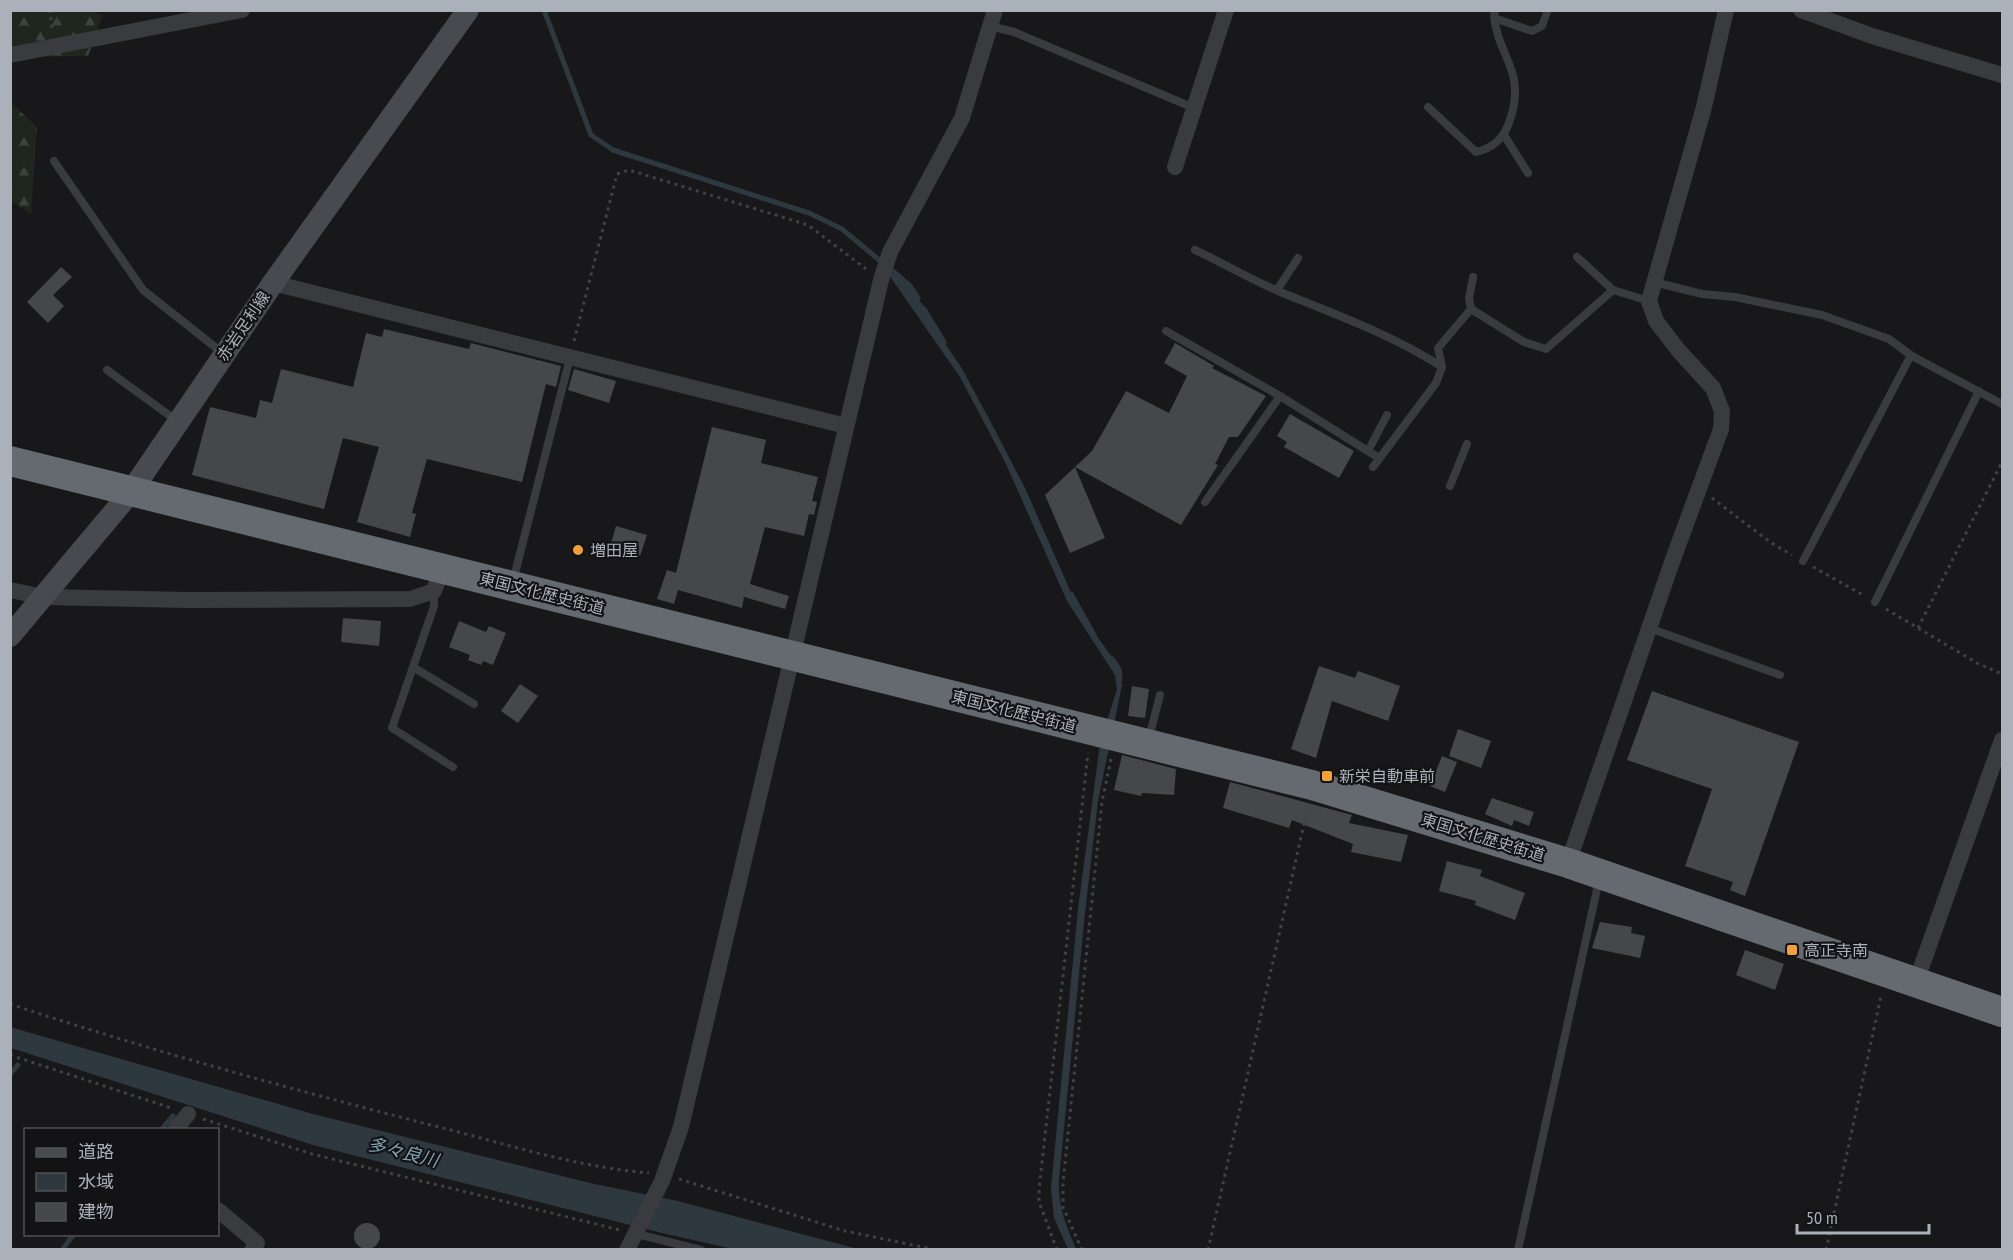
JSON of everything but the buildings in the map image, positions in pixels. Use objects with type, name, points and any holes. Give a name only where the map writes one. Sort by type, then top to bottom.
[{"type":"highway","name":"東国文化歴史街道","points":[[10,461],[130,492],[438,580],[512,586],[1312,785],[1568,863],[2002,1012]]},
{"type":"main road","name":"赤岩足利線","points":[[10,636],[130,492],[273,283],[468,10]]},
{"type":"street","points":[[10,55],[242,10]]},
{"type":"street","points":[[1175,167],[1226,10]]},
{"type":"street","points":[[1568,863],[1721,429],[1722,411],[1713,388],[1679,351],[1656,321],[1649,301],[1704,106],[1726,10]]},
{"type":"street","points":[[1801,10],[1872,36],[2002,75]]},
{"type":"street","points":[[627,1250],[663,1177],[681,1127],[881,280],[890,252],[962,118],[993,18]]},
{"type":"street","points":[[273,283],[846,426]]},
{"type":"street","points":[[10,590],[44,597],[188,600],[410,599],[425,596],[438,580]]},
{"type":"street","points":[[1916,982],[2002,740]]},
{"type":"street","points":[[177,1128],[188,1114]]},
{"type":"street","points":[[219,1211],[257,1243],[252,1250]]},
{"type":"lane","points":[[1428,107],[1476,152],[1487,149],[1504,135],[1517,95],[1512,67],[1494,27],[1494,14],[1532,31],[1542,26],[1547,12]]},
{"type":"lane","points":[[993,18],[1014,32],[1194,108]]},
{"type":"lane","points":[[1504,135],[1528,173]]},
{"type":"lane","points":[[54,161],[142,290],[224,354]]},
{"type":"lane","points":[[1195,250],[1277,290],[1413,348],[1442,367]]},
{"type":"lane","points":[[1577,257],[1613,290],[1649,301]]},
{"type":"lane","points":[[1277,290],[1298,258]]},
{"type":"lane","points":[[1473,277],[1469,299],[1471,309],[1524,342],[1546,349],[1613,290]]},
{"type":"lane","points":[[1654,282],[1702,294],[1735,297],[1822,315],[1889,339],[1911,355],[2002,404]]},
{"type":"lane","points":[[1373,467],[1436,382],[1442,367],[1438,348],[1471,309]]},
{"type":"lane","points":[[1166,331],[1280,396],[1380,458]]},
{"type":"lane","points":[[1803,561],[1911,355]]},
{"type":"lane","points":[[512,586],[570,358]]},
{"type":"lane","points":[[107,370],[178,422]]},
{"type":"lane","points":[[1875,602],[1979,391]]},
{"type":"lane","points":[[1205,502],[1280,396]]},
{"type":"lane","points":[[1368,451],[1387,415]]},
{"type":"lane","points":[[1450,486],[1467,444]]},
{"type":"lane","points":[[438,580],[434,606],[392,728],[453,767]]},
{"type":"lane","points":[[1649,628],[1780,675]]},
{"type":"lane","points":[[413,667],[474,704]]},
{"type":"lane","points":[[1148,744],[1160,695]]},
{"type":"lane","points":[[1518,1250],[1600,874]]},
{"type":"lane","points":[[638,1231],[701,1250]]},
{"type":"path","points":[[570,358],[616,174],[629,170],[808,225],[881,280]]},
{"type":"path","points":[[1918,628],[2002,462]]},
{"type":"path","points":[[1699,487],[1770,543],[1977,663],[2002,674]]},
{"type":"path","points":[[1057,1250],[1039,1202],[1039,1189],[1103,733]]},
{"type":"path","points":[[1082,1250],[1063,1207],[1063,1184],[1102,802],[1103,733]]},
{"type":"path","points":[[1208,1250],[1312,785]]},
{"type":"path","points":[[1826,1250],[1887,972]]},
{"type":"path","points":[[10,1004],[101,1034],[343,1103],[573,1161],[647,1173],[845,1231],[937,1250]]},
{"type":"path","points":[[10,1055],[312,1154],[638,1231]]},
{"type":"green space","points":[[10,11],[87,11],[103,15],[88,56],[11,57]]},
{"type":"green space","points":[[11,103],[37,127],[31,214],[11,201]]},
{"type":"water","points":[[892,268],[928,311],[925,314],[961,367],[1025,488],[1080,613],[1115,661],[1122,685],[1098,801],[1059,1180],[1061,1207],[1076,1249],[1068,1249],[1054,1218],[1051,1188],[1078,909],[1100,744],[1117,689],[1115,675],[1067,601],[1005,462],[960,377],[889,275]]},
{"type":"water","name":"多々良川","points":[[10,1027],[313,1114],[590,1183],[678,1201],[858,1249],[733,1249],[313,1145],[11,1048]]},
{"type":"waterway","points":[[544,10],[591,135],[613,150],[809,213],[842,229],[884,264]]},
{"type":"waterway","points":[[894,272],[910,286],[918,298]]},
{"type":"waterway","points":[[924,309],[944,342]]},
{"type":"waterway","points":[[1071,594],[1094,635]]},
{"type":"waterway","points":[[1112,659],[1119,669],[1120,680]]},
{"type":"waterway","points":[[10,1074],[18,1065]]},
{"type":"waterway","points":[[163,1128],[173,1116]]},
{"type":"waterway","points":[[62,1250],[72,1236]]},
{"type":"place","name":"増田屋","points":[[578,550]]},
{"type":"place","name":"新栄自動車前","points":[[1327,776]]},
{"type":"place","name":"高正寺南","points":[[1792,950]]}]
